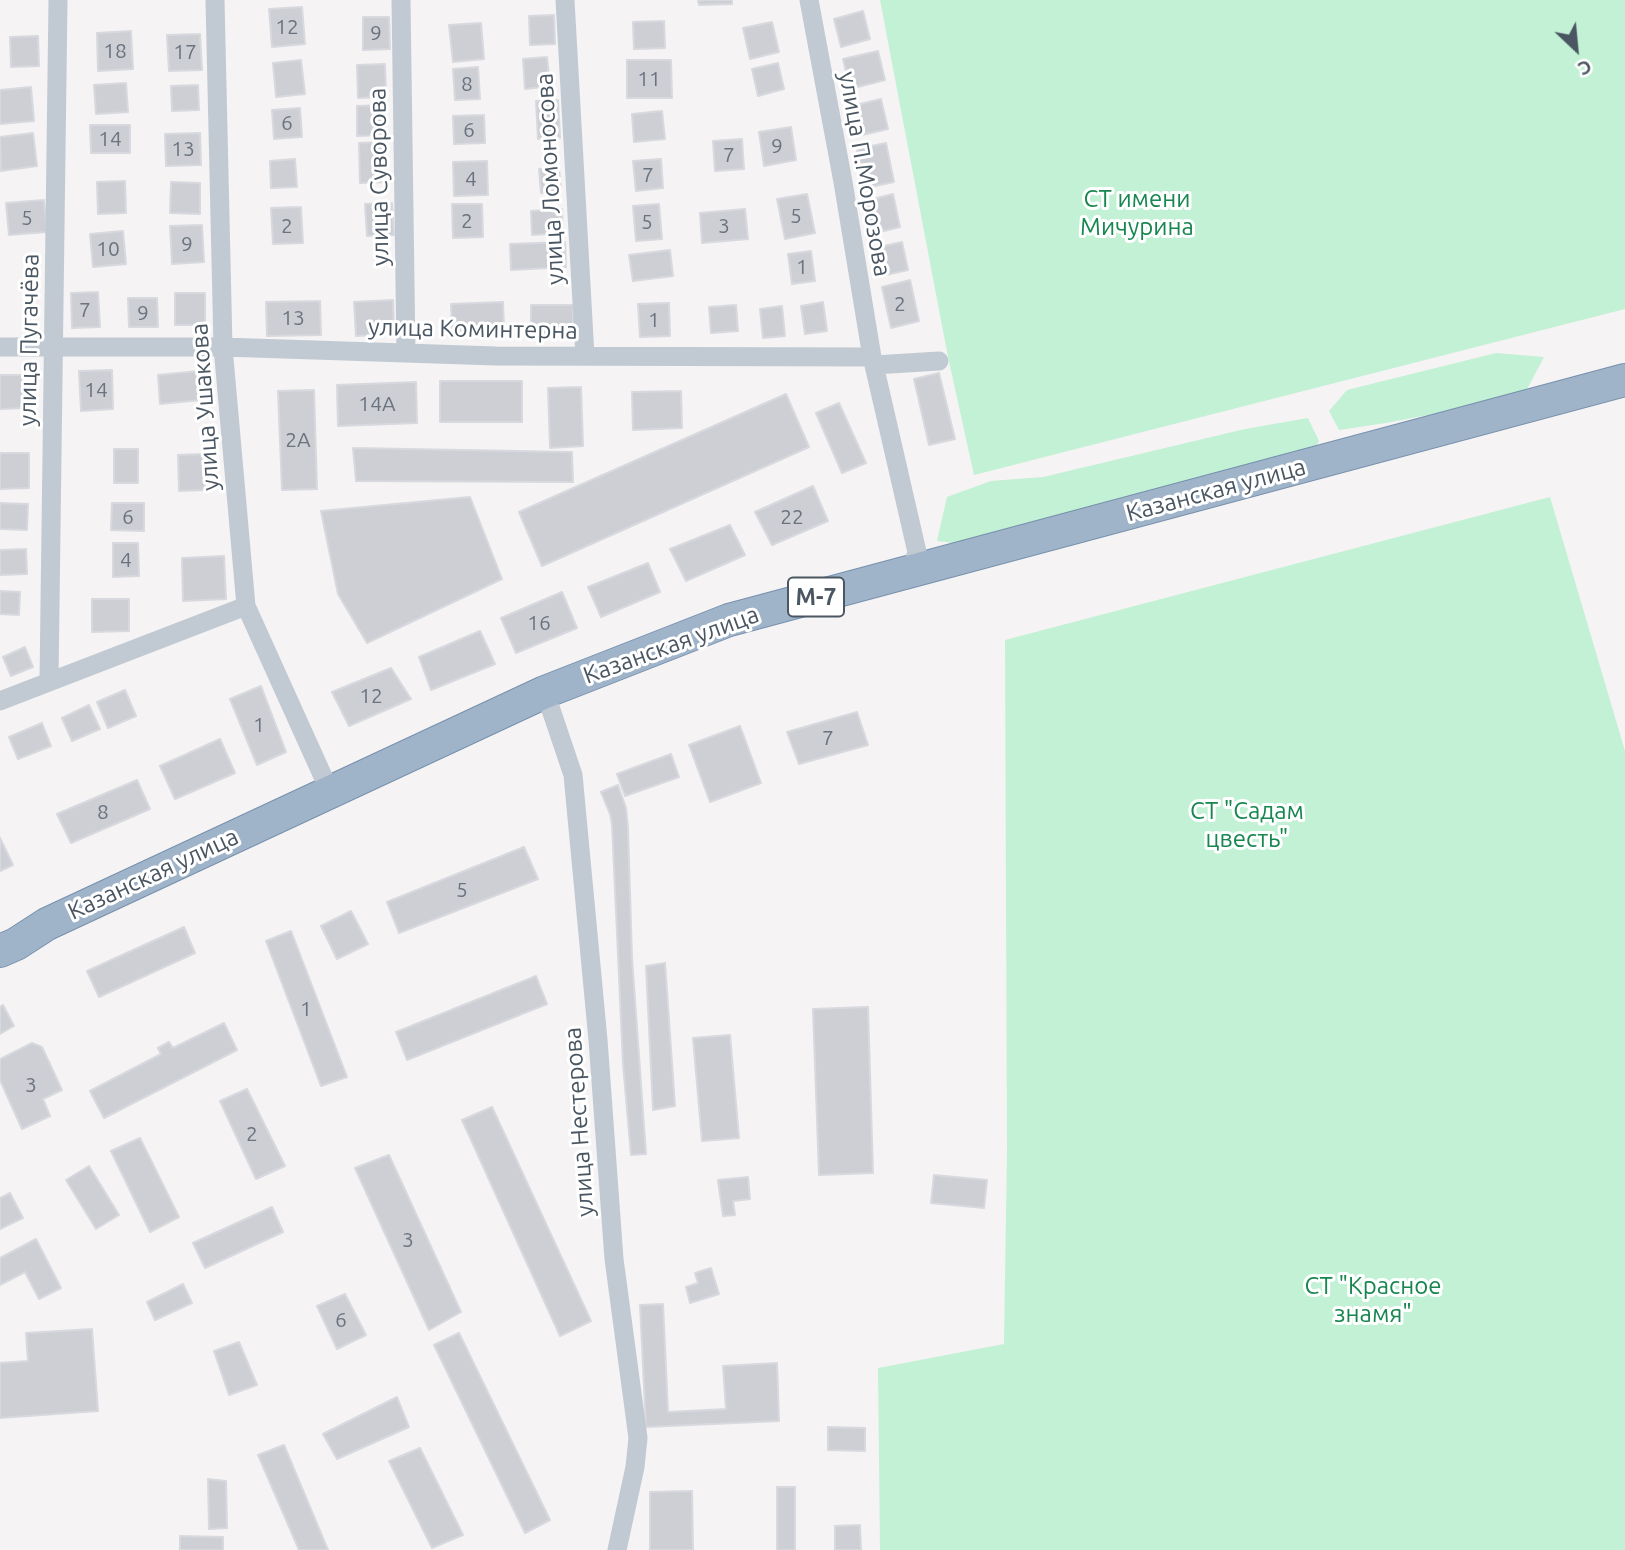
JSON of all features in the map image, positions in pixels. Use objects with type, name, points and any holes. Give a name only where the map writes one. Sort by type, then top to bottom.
[{"type":"highway","name":"Казанская улица","points":[[0,951],[47,923],[545,692],[729,620],[1625,380]]},
{"type":"street","name":"улица Пугачёва","points":[[49,681],[58,0]]},
{"type":"street","name":"улица Ушакова","points":[[215,0],[223,347],[246,606],[330,792]]},
{"type":"street","name":"улица Суворова","points":[[401,0],[406,353]]},
{"type":"street","name":"улица Ломоносова","points":[[565,0],[585,356]]},
{"type":"street","name":"улица П.Морозова","points":[[808,0],[843,182],[873,361],[917,552],[911,572]]},
{"type":"street","name":"улица Коминтерна","points":[[0,347],[223,347],[496,356],[939,361]]},
{"type":"street","points":[[0,701],[246,606]]},
{"type":"street","name":"улица Нестерова","points":[[545,692],[573,775],[598,1040],[614,1259],[638,1438],[635,1467],[617,1550]]},
{"type":"green space","name":"СТ имени Мичурина","points":[[880,0],[1625,0],[1625,309],[974,475],[948,357]]},
{"type":"green space","points":[[1496,353],[1544,357],[1523,397],[1339,430],[1329,411],[1347,390]]},
{"type":"green space","points":[[1308,418],[1319,441],[1313,453],[979,546],[937,541],[947,497],[991,481],[1043,477],[1245,429]]},
{"type":"green space","points":[[1550,497],[1625,751],[1625,1550],[880,1550],[878,1368],[1004,1344],[1007,1151],[1005,640]]},
{"type":"building","points":[[698,0],[732,0],[732,4],[699,5]]},
{"type":"building","points":[[302,7],[305,44],[272,47],[269,9]]},
{"type":"building","points":[[863,11],[870,39],[841,47],[834,19]]},
{"type":"building","points":[[554,15],[555,44],[530,45],[529,16]]},
{"type":"building","points":[[363,17],[389,17],[390,49],[363,50]]},
{"type":"building","points":[[664,21],[665,48],[634,49],[633,22]]},
{"type":"building","points":[[772,22],[779,52],[750,59],[743,28]]},
{"type":"building","points":[[481,23],[484,59],[453,62],[449,25]]},
{"type":"building","points":[[131,31],[133,69],[98,71],[97,33]]},
{"type":"building","points":[[200,34],[202,70],[169,71],[167,35]]},
{"type":"building","points":[[38,36],[39,66],[11,67],[10,37]]},
{"type":"building","points":[[878,51],[885,80],[850,89],[843,59]]},
{"type":"building","points":[[547,57],[550,86],[525,89],[523,59]]},
{"type":"building","points":[[301,60],[305,94],[276,97],[273,63]]},
{"type":"building","points":[[627,60],[671,60],[672,98],[627,98]]},
{"type":"building","points":[[778,63],[784,89],[758,96],[752,69]]},
{"type":"building","points":[[385,64],[386,97],[358,98],[357,65]]},
{"type":"building","points":[[478,67],[480,99],[455,100],[453,69]]},
{"type":"building","points":[[126,83],[128,112],[96,114],[94,85]]},
{"type":"building","points":[[198,85],[199,110],[172,111],[171,86]]},
{"type":"building","points":[[31,87],[34,121],[0,124],[0,90]]},
{"type":"building","points":[[881,99],[888,129],[858,136],[852,106]]},
{"type":"building","points":[[558,100],[560,138],[538,139],[536,101]]},
{"type":"building","points":[[384,105],[384,135],[357,136],[357,106]]},
{"type":"building","points":[[300,108],[302,137],[274,139],[272,110]]},
{"type":"building","points":[[662,111],[665,139],[634,142],[632,114]]},
{"type":"building","points":[[484,115],[485,143],[454,144],[453,116]]},
{"type":"building","points":[[90,125],[130,125],[130,153],[91,153]]},
{"type":"building","points":[[791,127],[796,160],[764,166],[759,132]]},
{"type":"building","points":[[33,133],[37,166],[1,171],[0,137]]},
{"type":"building","points":[[200,133],[201,165],[166,166],[165,134]]},
{"type":"building","points":[[742,139],[744,169],[715,171],[713,141]]},
{"type":"building","points":[[384,142],[385,182],[360,183],[359,143]]},
{"type":"building","points":[[886,143],[894,182],[865,188],[857,149]]},
{"type":"building","points":[[295,159],[297,187],[271,188],[270,161]]},
{"type":"building","points":[[661,159],[663,188],[636,191],[633,161]]},
{"type":"building","points":[[487,161],[488,195],[454,196],[453,162]]},
{"type":"building","points":[[559,168],[561,191],[541,193],[539,169]]},
{"type":"building","points":[[125,181],[126,213],[98,214],[97,182]]},
{"type":"building","points":[[171,182],[200,183],[200,214],[170,213]]},
{"type":"building","points":[[807,194],[815,233],[785,239],[777,199]]},
{"type":"building","points":[[893,194],[900,227],[872,234],[865,201]]},
{"type":"building","points":[[44,200],[47,232],[9,235],[6,203]]},
{"type":"building","points":[[392,203],[394,235],[367,236],[365,204]]},
{"type":"building","points":[[452,204],[482,204],[483,237],[453,238]]},
{"type":"building","points":[[659,204],[662,239],[636,241],[633,206]]},
{"type":"building","points":[[301,207],[303,243],[273,244],[271,208]]},
{"type":"building","points":[[562,209],[563,233],[532,235],[531,211]]},
{"type":"building","points":[[745,209],[748,239],[702,243],[700,213]]},
{"type":"building","points":[[202,225],[204,262],[172,264],[170,226]]},
{"type":"building","points":[[123,231],[126,264],[93,267],[90,234]]},
{"type":"building","points":[[565,242],[566,267],[511,270],[510,244]]},
{"type":"building","points":[[902,242],[908,270],[881,276],[875,248]]},
{"type":"building","points":[[670,250],[673,276],[633,281],[629,255]]},
{"type":"building","points":[[811,251],[815,281],[792,284],[788,254]]},
{"type":"building","points":[[910,280],[919,321],[891,328],[882,287]]},
{"type":"building","points":[[98,292],[100,327],[72,328],[71,293]]},
{"type":"building","points":[[175,293],[205,293],[205,325],[175,325]]},
{"type":"building","points":[[128,298],[157,298],[158,327],[129,327]]},
{"type":"building","points":[[393,300],[394,334],[356,336],[354,302]]},
{"type":"building","points":[[320,301],[321,335],[267,336],[266,302]]},
{"type":"building","points":[[503,302],[504,329],[452,332],[451,304]]},
{"type":"building","points":[[823,302],[827,331],[805,334],[801,306]]},
{"type":"building","points":[[669,303],[670,336],[640,337],[638,304]]},
{"type":"building","points":[[531,305],[573,305],[573,336],[531,336]]},
{"type":"building","points":[[736,305],[738,331],[711,333],[709,307]]},
{"type":"building","points":[[782,306],[785,336],[763,338],[760,309]]},
{"type":"building","points":[[112,370],[113,409],[81,411],[79,371]]},
{"type":"building","points":[[199,371],[201,400],[160,404],[158,375]]},
{"type":"building","points":[[939,373],[955,439],[929,445],[914,379]]},
{"type":"building","points":[[0,375],[23,375],[23,408],[0,409]]},
{"type":"building","points":[[440,381],[522,381],[522,422],[440,422]]},
{"type":"building","points":[[416,382],[417,423],[338,426],[337,385]]},
{"type":"building","points":[[581,387],[583,446],[550,448],[548,388]]},
{"type":"building","points":[[314,390],[317,489],[282,490],[278,391]]},
{"type":"building","points":[[681,391],[682,428],[633,430],[632,392]]},
{"type":"building","points":[[786,394],[809,447],[542,566],[519,512]]},
{"type":"building","points":[[839,403],[866,463],[842,473],[816,413]]},
{"type":"building","points":[[353,448],[572,452],[573,482],[356,481]]},
{"type":"building","points":[[114,449],[138,449],[138,483],[114,483]]},
{"type":"building","points":[[0,453],[29,453],[29,488],[0,489]]},
{"type":"building","points":[[205,454],[205,490],[179,491],[178,455]]},
{"type":"building","points":[[813,486],[828,521],[772,545],[755,512]]},
{"type":"building","points":[[470,497],[502,579],[367,643],[338,594],[321,511]]},
{"type":"building","points":[[0,503],[28,504],[27,530],[0,529]]},
{"type":"building","points":[[112,503],[144,503],[144,531],[111,530]]},
{"type":"building","points":[[730,525],[745,555],[686,581],[670,549]]},
{"type":"building","points":[[113,543],[138,543],[139,576],[113,577]]},
{"type":"building","points":[[26,549],[27,574],[0,575],[0,550]]},
{"type":"building","points":[[224,556],[226,599],[183,601],[182,558]]},
{"type":"building","points":[[648,563],[660,592],[601,617],[588,587]]},
{"type":"building","points":[[0,591],[20,592],[19,615],[0,614]]},
{"type":"building","points":[[562,592],[577,628],[516,653],[501,618]]},
{"type":"building","points":[[92,599],[129,599],[129,631],[92,632]]},
{"type":"building","points":[[480,631],[495,664],[431,690],[419,657]]},
{"type":"building","points":[[25,647],[33,667],[11,676],[3,657]]},
{"type":"building","points":[[391,668],[411,699],[349,726],[332,692]]},
{"type":"building","points":[[261,686],[286,752],[257,765],[230,699]]},
{"type":"building","points":[[125,690],[136,716],[108,728],[97,702]]},
{"type":"building","points":[[89,705],[100,729],[72,741],[62,718]]},
{"type":"building","points":[[857,712],[868,745],[799,764],[787,732]]},
{"type":"building","points":[[42,723],[51,746],[18,759],[9,737]]},
{"type":"building","points":[[740,726],[761,783],[710,802],[689,745]]},
{"type":"building","points":[[220,739],[235,773],[175,799],[160,766]]},
{"type":"building","points":[[671,754],[679,777],[625,796],[617,774]]},
{"type":"building","points":[[137,780],[150,809],[71,843],[57,814]]},
{"type":"building","points":[[618,785],[626,808],[628,828],[632,958],[646,1154],[631,1155],[623,1064],[612,824],[601,792]]},
{"type":"building","points":[[0,838],[13,865],[0,871]]},
{"type":"building","points":[[524,847],[538,879],[399,933],[387,902]]},
{"type":"building","points":[[351,911],[368,944],[337,959],[321,926]]},
{"type":"building","points":[[184,927],[195,953],[99,997],[87,971]]},
{"type":"building","points":[[291,931],[347,1077],[321,1086],[266,941]]},
{"type":"building","points":[[665,963],[675,1106],[653,1110],[646,966]]},
{"type":"building","points":[[536,976],[547,1004],[407,1060],[396,1032]]},
{"type":"building","points":[[3,1005],[14,1026],[0,1034],[0,1007]]},
{"type":"building","points":[[868,1007],[873,1173],[819,1175],[813,1009]]},
{"type":"building","points":[[224,1023],[237,1050],[104,1118],[90,1091],[161,1054],[158,1048],[169,1042],[173,1048]]},
{"type":"building","points":[[730,1035],[739,1138],[702,1141],[693,1038]]},
{"type":"building","points":[[32,1043],[42,1047],[62,1090],[43,1099],[50,1116],[22,1129],[0,1080],[0,1059]]},
{"type":"building","points":[[247,1089],[285,1166],[256,1179],[220,1101]]},
{"type":"building","points":[[492,1107],[591,1321],[560,1336],[462,1120]]},
{"type":"building","points":[[140,1138],[179,1217],[150,1232],[111,1151]]},
{"type":"building","points":[[389,1155],[461,1312],[429,1330],[355,1168]]},
{"type":"building","points":[[89,1166],[119,1215],[96,1229],[66,1180]]},
{"type":"building","points":[[934,1175],[987,1180],[984,1208],[931,1203]]},
{"type":"building","points":[[748,1177],[750,1199],[733,1201],[735,1215],[723,1216],[718,1180]]},
{"type":"building","points":[[10,1193],[23,1218],[0,1229],[0,1198]]},
{"type":"building","points":[[272,1207],[283,1232],[205,1268],[193,1243]]},
{"type":"building","points":[[36,1239],[61,1288],[39,1299],[25,1272],[0,1285],[0,1258]]},
{"type":"building","points":[[711,1268],[719,1294],[690,1303],[686,1287],[698,1283],[695,1273]]},
{"type":"building","points":[[183,1284],[192,1303],[155,1320],[147,1302]]},
{"type":"building","points":[[345,1294],[366,1335],[337,1349],[317,1306]]},
{"type":"building","points":[[663,1304],[668,1412],[726,1409],[723,1366],[777,1363],[779,1421],[646,1427],[640,1305]]},
{"type":"building","points":[[92,1329],[98,1411],[0,1418],[0,1363],[28,1361],[26,1333]]},
{"type":"building","points":[[459,1333],[550,1520],[525,1533],[434,1345]]},
{"type":"building","points":[[239,1342],[257,1385],[229,1395],[214,1351]]},
{"type":"building","points":[[397,1397],[409,1427],[337,1459],[323,1434]]},
{"type":"building","points":[[828,1427],[865,1428],[865,1451],[828,1450]]},
{"type":"building","points":[[284,1445],[328,1550],[299,1550],[258,1455]]},
{"type":"building","points":[[420,1448],[463,1535],[432,1548],[389,1461]]},
{"type":"building","points":[[208,1479],[226,1481],[227,1528],[209,1529]]},
{"type":"building","points":[[777,1487],[795,1487],[795,1550],[777,1550]]},
{"type":"building","points":[[692,1491],[693,1550],[650,1550],[650,1492]]},
{"type":"building","points":[[860,1525],[861,1550],[835,1550],[835,1526]]},
{"type":"building","points":[[180,1536],[223,1537],[223,1550],[180,1550]]},
{"type":"park label","name":"СТ \"Садам цвесть\"","points":[[1247,825]]},
{"type":"park label","name":"СТ \"Красное знамя\"","points":[[1373,1300]]}]
